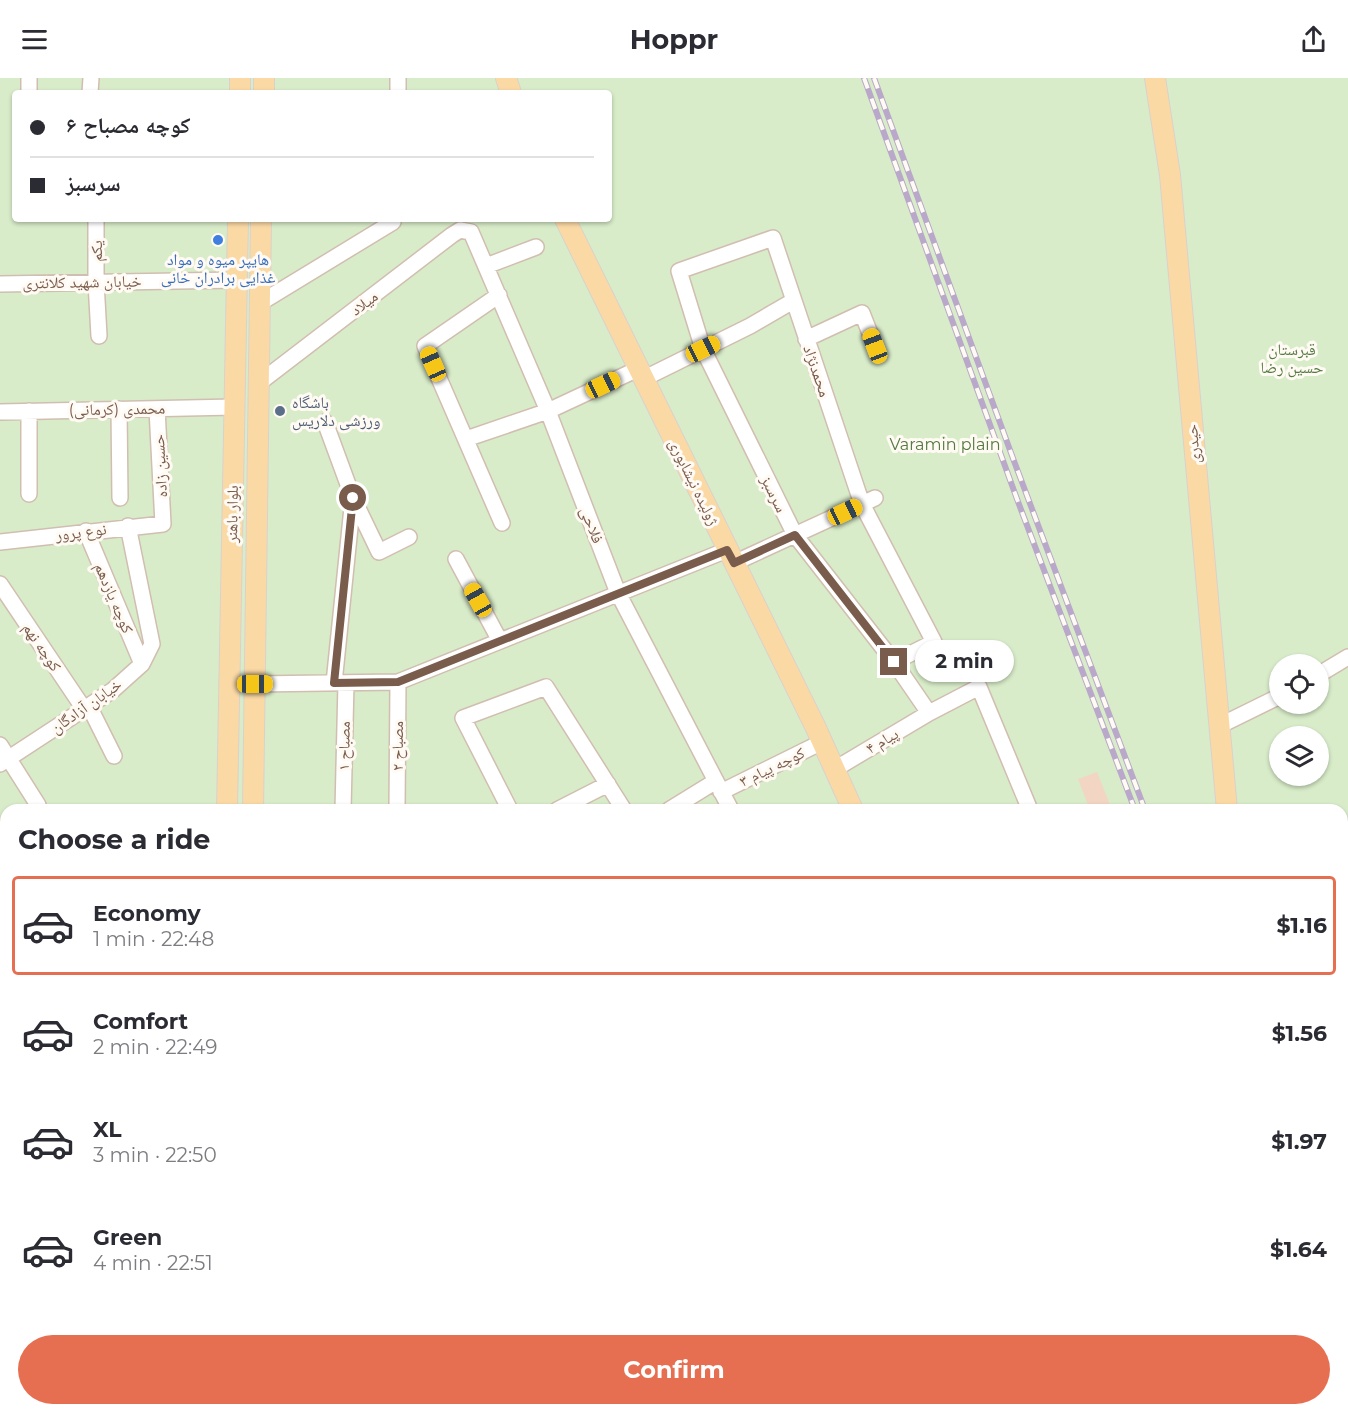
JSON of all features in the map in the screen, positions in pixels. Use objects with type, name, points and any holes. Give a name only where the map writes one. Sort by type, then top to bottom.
[{"type":"main road","name":"حیدری","points":[[1155,78],[1170,175],[1226,804]]},
{"type":"main road","name":"بلوار باهنر","points":[[227,804],[237,222]]},
{"type":"main road","name":"بلوار باهنر","points":[[253,804],[261,222]]},
{"type":"main road","name":"ژولیده نیشابوری","points":[[566,222],[850,804]]},
{"type":"street","name":"یکم","points":[[96,222],[99,336]]},
{"type":"street","points":[[260,303],[393,222]]},
{"type":"street","name":"میلاد","points":[[259,383],[460,230],[471,232]]},
{"type":"street","name":"فلاحی","points":[[471,232],[548,411],[618,593],[728,804]]},
{"type":"street","name":"محمدنژاد","points":[[773,238],[806,339],[868,501],[934,642],[894,662]]},
{"type":"street","name":"سرسبز","points":[[773,238],[679,271],[703,349],[795,535],[894,662],[929,713]]},
{"type":"street","points":[[486,266],[536,248]]},
{"type":"street","name":"خیابان شهید کلانتری","points":[[0,284],[237,280]]},
{"type":"street","points":[[499,295],[425,346],[502,523]]},
{"type":"street","points":[[466,439],[548,411],[703,349],[750,326],[793,301]]},
{"type":"street","points":[[806,339],[862,314],[875,346]]},
{"type":"street","name":"محمدی (کرمانی)","points":[[0,412],[234,407]]},
{"type":"street","points":[[119,409],[120,498]]},
{"type":"street","name":"حسین زاده","points":[[157,409],[163,524]]},
{"type":"street","points":[[28,494],[29,411]]},
{"type":"street","points":[[325,422],[353,498],[379,552],[409,537]]},
{"type":"street","name":"مصباح ۱","points":[[343,804],[340,683],[353,498]]},
{"type":"street","points":[[255,684],[398,682],[618,593],[795,535],[868,501]]},
{"type":"street","name":"نوع پرور","points":[[0,542],[128,526],[163,524]]},
{"type":"street","points":[[128,526],[152,644],[142,664]]},
{"type":"street","name":"کوچه یازدهم","points":[[86,531],[142,664]]},
{"type":"street","points":[[456,559],[500,641]]},
{"type":"street","name":"کوچه نهم","points":[[0,584],[86,708],[114,756]]},
{"type":"street","points":[[1329,668],[1348,657]]},
{"type":"street","name":"خیابان آزادگان","points":[[3,756],[86,708],[113,690],[142,664]]},
{"type":"street","name":"مصباح ۲","points":[[397,804],[398,682]]},
{"type":"street","points":[[507,804],[463,718],[546,687],[620,804]]},
{"type":"street","name":"پیام ۴","points":[[835,769],[929,713],[978,687],[1027,804]]},
{"type":"street","points":[[1219,726],[1269,701]]},
{"type":"street","name":"کوچه پیام ۳","points":[[682,804],[822,742]]},
{"type":"street","points":[[3,756],[37,804]]},
{"type":"street","points":[[569,804],[608,784]]},
{"type":"green space","name":"Varamin plain","points":[[0,78],[1348,78],[1348,804],[0,804]]},
{"type":"building","points":[[1097,772],[1110,804],[1088,804],[1078,779]]},
{"type":"railway","points":[[864,78],[1017,499],[1133,804]]},
{"type":"railway","points":[[874,78],[1143,804]]},
{"type":"place","name":"هایپر میوه و‌ مواد غذایی برادران خانی","points":[[218,240]]},
{"type":"place","name":"باشگاه ورزشی دلاریس","points":[[280,411]]},
{"type":"route","points":[[353,498],[334,683],[398,682],[727,550],[734,563],[795,535],[894,662]]},
{"type":"park label","name":"قبرستان حسین رضا","points":[[1292,358]]}]
